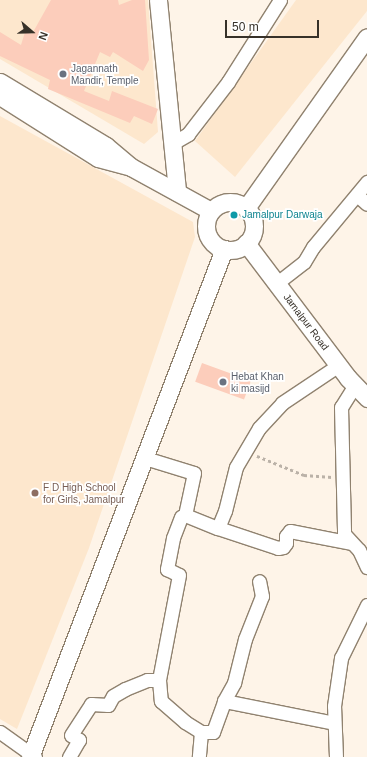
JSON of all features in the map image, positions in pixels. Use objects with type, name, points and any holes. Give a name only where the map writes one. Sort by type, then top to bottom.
[{"type":"street","points":[[158,0],[171,144],[177,192]]},
{"type":"street","points":[[171,144],[188,134],[228,82],[280,0]]},
{"type":"street","points":[[246,208],[367,37]]},
{"type":"street","points":[[0,82],[106,146],[131,167],[211,211]]},
{"type":"street","points":[[0,96],[98,158],[131,167]]},
{"type":"street","points":[[277,283],[304,262],[313,247],[367,182]]},
{"type":"street","points":[[357,195],[367,204]]},
{"type":"street","points":[[224,202],[240,204],[246,208],[254,222],[254,229],[246,243],[232,250],[224,249],[211,240],[207,233],[207,218],[211,211],[224,202]]},
{"type":"street","name":"Jamalpur Road","points":[[246,243],[339,366],[354,385],[367,398]]},
{"type":"street","points":[[0,732],[33,756],[224,249]]},
{"type":"street","points":[[218,528],[225,511],[236,467],[259,428],[282,403],[339,366]]},
{"type":"street","points":[[354,385],[341,407],[344,534],[359,550],[367,567]]},
{"type":"street","points":[[145,458],[194,474],[186,515]]},
{"type":"street","points":[[259,581],[262,596],[245,639],[234,683],[224,701],[213,732],[201,732],[161,701],[159,680],[179,575],[167,569],[173,538],[181,517],[186,515],[218,528],[278,548],[283,547],[286,543],[286,536],[290,531],[351,543]]},
{"type":"street","points":[[336,757],[334,723],[341,658],[367,605]]},
{"type":"street","points":[[69,757],[79,740],[71,735],[91,704],[108,705],[113,696],[124,690],[147,680],[159,680]]},
{"type":"street","points":[[224,701],[334,723]]},
{"type":"street","points":[[199,757],[201,732]]},
{"type":"path","points":[[246,451],[304,475],[343,477]]},
{"type":"shaded area","points":[[0,0],[148,0],[158,132],[144,144],[0,59]]},
{"type":"shaded area","points":[[296,0],[367,0],[367,11],[235,177],[195,141]]},
{"type":"shaded area","points":[[0,116],[193,222],[195,237],[89,548],[17,729],[0,719]]},
{"type":"building","points":[[51,0],[118,0],[119,5],[132,0],[145,0],[149,60],[143,71],[113,52],[110,57],[100,52],[84,91],[109,101],[112,91],[158,109],[152,124],[134,116],[130,123],[48,89],[50,80],[0,56],[0,32],[21,45],[25,32],[32,34]]},
{"type":"building","name":"Hebat Khan ki masijd","points":[[202,363],[251,381],[244,400],[195,382]]},
{"type":"place","name":"Jagannath Mandir, Temple","points":[[63,74]]},
{"type":"place","name":"Jamalpur Darwaja","points":[[234,215]]},
{"type":"place","name":"Hebat Khan ki masijd","points":[[223,382]]},
{"type":"place","name":"F D High School for Girls, Jamalpur","points":[[35,493]]}]
